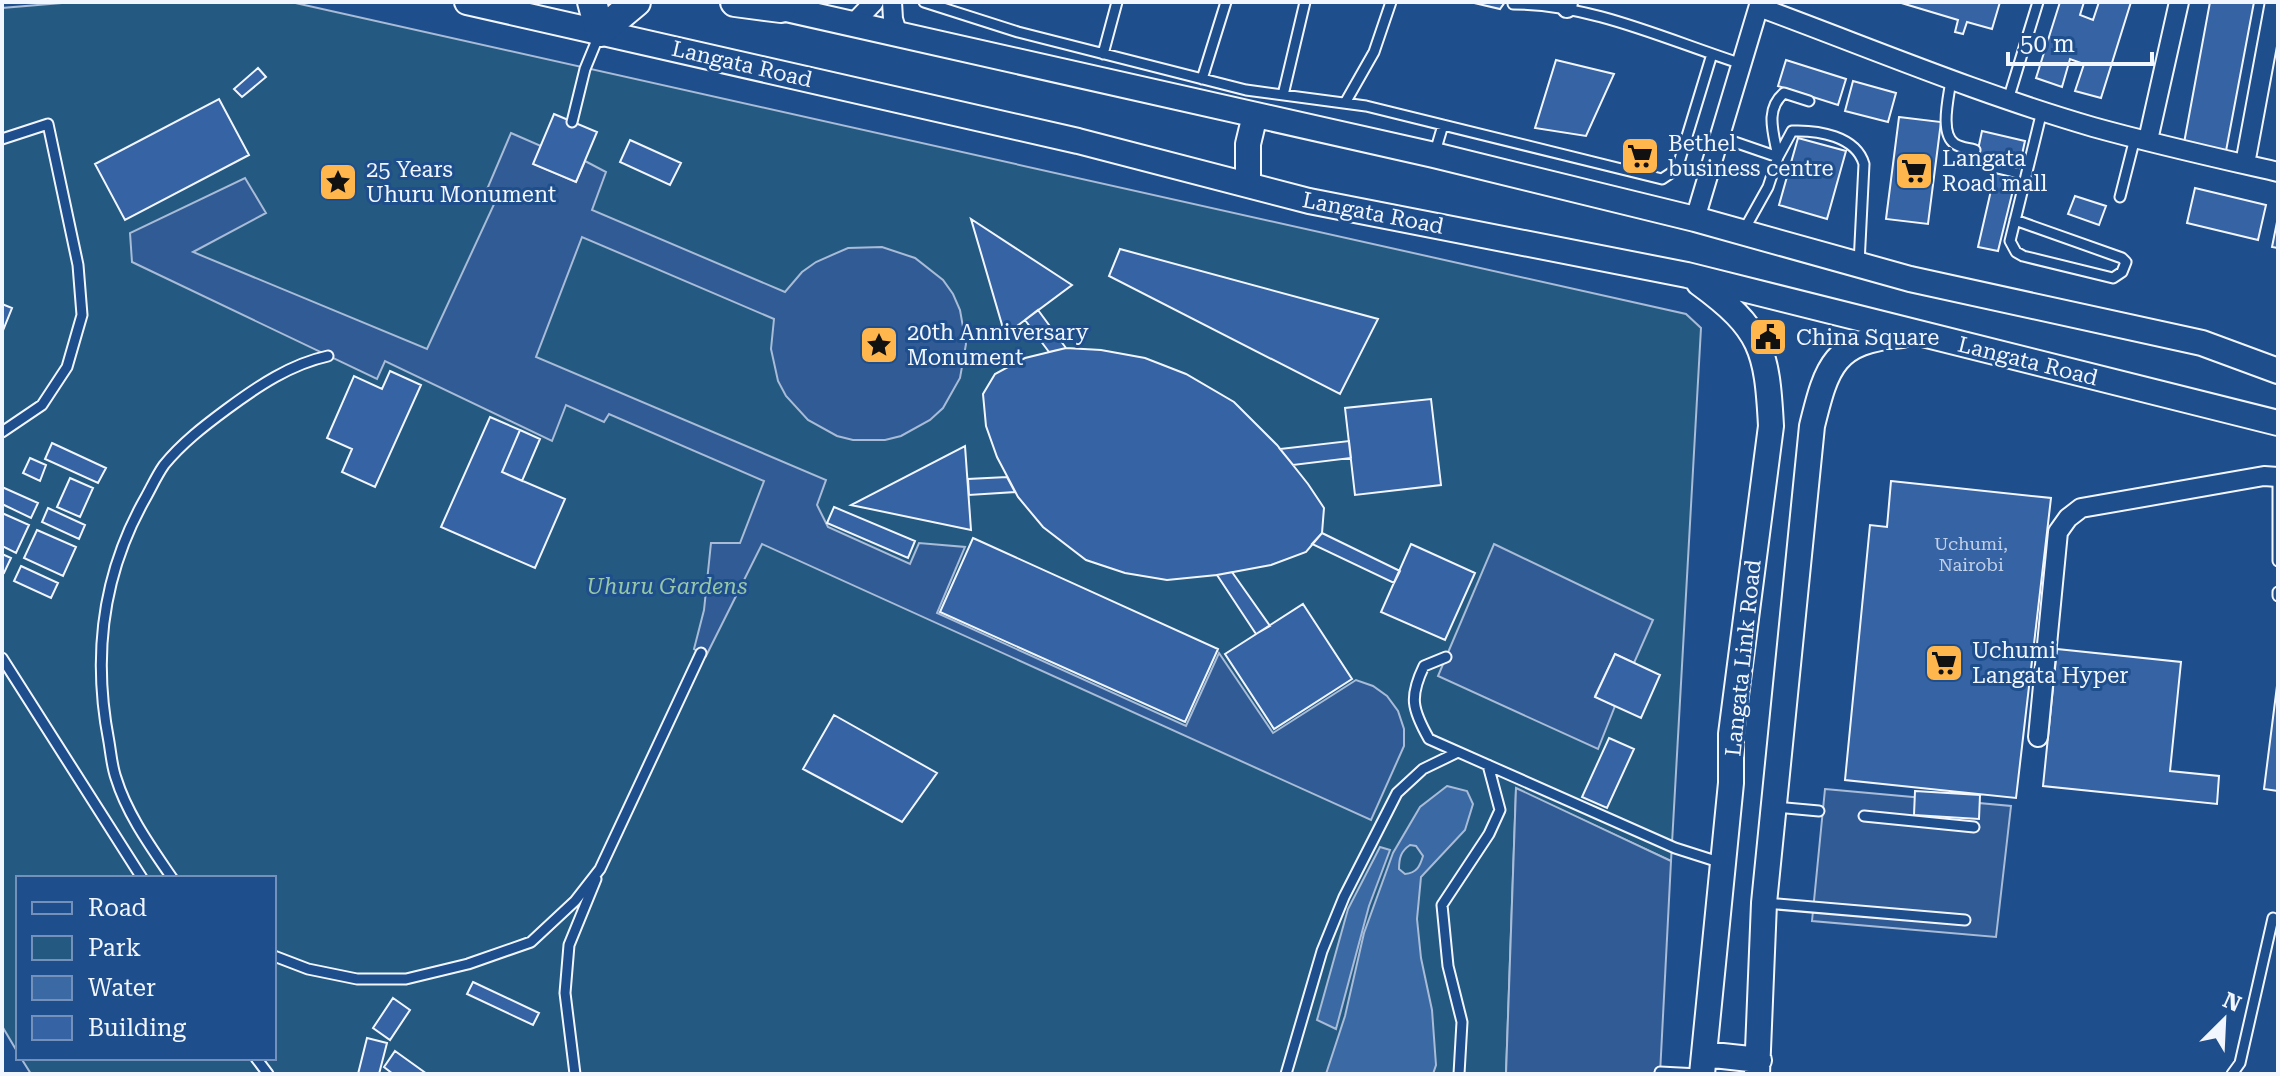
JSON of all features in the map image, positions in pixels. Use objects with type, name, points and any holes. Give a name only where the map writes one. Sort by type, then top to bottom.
[{"type":"main road","name":"Langata Road","points":[[467,2],[1078,141],[1309,201],[1687,275],[2278,423]]},
{"type":"main road","points":[[592,2],[600,32],[636,2]]},
{"type":"main road","points":[[735,2],[767,5],[1434,155],[1695,219],[1910,279],[2202,343],[2278,371]]},
{"type":"main road","points":[[1248,185],[1248,144],[1255,115]]},
{"type":"main road","name":"Langata Link Road","points":[[1687,275],[1723,301],[1746,324],[1760,348],[1768,375],[1771,426],[1731,734],[1731,783],[1703,1064]]},
{"type":"main road","name":"Langata Link Road","points":[[1758,1067],[1764,903],[1812,426],[1827,374],[1846,351],[1876,337],[1916,334]]},
{"type":"main road","points":[[1703,1064],[1758,1067]]},
{"type":"street","points":[[852,25],[874,2]]},
{"type":"street","points":[[892,2],[898,35]]},
{"type":"street","points":[[2141,139],[2179,2]]},
{"type":"street","points":[[2245,164],[2275,2]]},
{"type":"street","points":[[1695,219],[1760,4],[2008,100],[2141,139],[2278,172]]},
{"type":"street","points":[[2038,737],[2058,532],[2068,518],[2081,508],[2264,476],[2278,477]]},
{"type":"lane","points":[[924,2],[968,18],[1246,90],[1345,103],[1662,179],[1677,169],[1712,54]]},
{"type":"lane","points":[[1103,54],[1117,2]]},
{"type":"lane","points":[[1202,79],[1226,2]]},
{"type":"lane","points":[[1283,95],[1305,2]]},
{"type":"lane","points":[[1345,103],[1374,52],[1391,2]]},
{"type":"lane","points":[[2008,100],[2038,2]]},
{"type":"lane","points":[[1513,4],[1568,5],[1742,64]]},
{"type":"lane","points":[[572,122],[585,69],[600,32]]},
{"type":"lane","points":[[1951,80],[1947,126],[1949,139],[1957,146],[1975,150]]},
{"type":"lane","points":[[1778,157],[1770,116],[1775,103],[1784,93],[1809,101]]},
{"type":"lane","points":[[2015,220],[2122,258],[2126,262],[2122,272],[2113,278],[2023,256],[2016,252],[2010,241],[2015,220],[2042,110]]},
{"type":"lane","points":[[2,139],[48,124],[78,265],[82,315],[67,367],[42,405],[2,432]]},
{"type":"lane","points":[[1434,155],[1443,125]]},
{"type":"lane","points":[[1743,232],[1768,187],[1778,157],[1792,131],[1811,131],[1850,143],[1861,152],[1864,164],[1859,264]]},
{"type":"lane","points":[[1720,137],[1778,157]]},
{"type":"lane","points":[[2120,197],[2141,139]]},
{"type":"lane","points":[[171,876],[144,837],[116,778],[104,718],[100,664],[104,611],[116,566],[128,529],[163,467],[196,432],[253,390],[307,360],[328,356]]},
{"type":"lane","points":[[2278,485],[2278,561]]},
{"type":"lane","points":[[575,1074],[565,993],[569,945],[600,869],[701,653]]},
{"type":"lane","points":[[1446,657],[1424,666],[1415,685],[1413,700],[1419,722],[1429,739],[1675,848],[1722,863]]},
{"type":"lane","points":[[2,658],[141,876]]},
{"type":"lane","points":[[1286,1074],[1322,951],[1344,897],[1397,793],[1423,769],[1458,752]]},
{"type":"lane","points":[[1459,1074],[1462,1022],[1448,966],[1442,905],[1489,834],[1500,810],[1488,765]]},
{"type":"lane","points":[[1773,807],[1819,811]]},
{"type":"lane","points":[[1864,816],[1974,827]]},
{"type":"lane","points":[[276,957],[308,969],[357,979],[406,979],[468,964],[531,942],[575,901],[600,869]]},
{"type":"lane","points":[[1764,903],[1965,920]]},
{"type":"lane","points":[[2232,1074],[2240,1063],[2273,918]]},
{"type":"lane","points":[[1660,1072],[1703,1064]]},
{"type":"green space","name":"Uhuru Gardens","points":[[74,2],[291,2],[1686,314],[1701,328],[1671,861],[1516,789],[1506,1074],[31,1074],[22,1060],[276,1060],[276,876],[16,876],[16,1050],[2,1026],[2,8]]},
{"type":"shaded area","points":[[511,133],[541,146],[534,164],[576,182],[585,161],[606,172],[592,210],[785,292],[802,272],[816,262],[848,248],[882,247],[915,258],[943,280],[953,294],[960,310],[966,344],[960,378],[943,408],[930,420],[901,436],[885,440],[853,440],[837,436],[808,420],[786,396],[778,381],[771,349],[774,319],[582,237],[536,357],[826,480],[817,505],[828,527],[910,564],[919,543],[965,547],[937,613],[1186,726],[1219,653],[1273,733],[1356,680],[1373,686],[1387,696],[1398,711],[1404,729],[1404,746],[1371,820],[762,544],[706,656],[694,649],[704,610],[711,543],[740,543],[764,481],[609,414],[604,422],[566,405],[552,441],[385,361],[377,379],[132,262],[130,233],[245,178],[266,213],[193,252],[427,349],[496,200],[485,194]]},
{"type":"shaded area","points":[[1494,544],[1653,620],[1634,663],[1615,654],[1595,696],[1615,706],[1598,749],[1438,676]]},
{"type":"shaded area","points":[[1516,788],[1671,861],[1660,1074],[1506,1074]]},
{"type":"shaded area","points":[[1825,789],[2011,806],[1996,937],[1812,921]]},
{"type":"water","points":[[1447,786],[1467,791],[1473,804],[1465,830],[1421,877],[1417,919],[1432,1010],[1436,1065],[1433,1074],[1326,1074],[1345,1016],[1364,933],[1393,853],[1420,807]],"holes":[[[1410,845],[1416,846],[1423,856],[1421,863],[1415,871],[1405,874],[1399,869],[1401,855]]]},
{"type":"water","points":[[1380,847],[1390,850],[1369,906],[1336,1029],[1317,1020],[1348,909]]},
{"type":"building","points":[[1470,2],[1505,2],[1500,9]]},
{"type":"building","points":[[1898,2],[2000,2],[1992,29],[1967,22],[1963,34],[1955,32],[1958,20]]},
{"type":"building","points":[[2060,2],[2084,2],[2080,15],[2093,20],[2099,2],[2131,2],[2101,98],[2075,91],[2084,64],[2070,59],[2062,87],[2036,78]]},
{"type":"building","points":[[2210,2],[2254,2],[2226,151],[2184,143]]},
{"type":"building","points":[[1556,60],[1614,74],[1586,136],[1535,128]]},
{"type":"building","points":[[1786,60],[1846,79],[1838,105],[1778,86]]},
{"type":"building","points":[[258,68],[266,77],[242,97],[234,89]]},
{"type":"building","points":[[1853,81],[1896,93],[1888,122],[1845,111]]},
{"type":"building","points":[[219,99],[249,155],[125,220],[95,164]]},
{"type":"building","points":[[554,114],[597,132],[576,182],[533,164]]},
{"type":"building","name":"Langata Road mall","points":[[1899,117],[1941,122],[1928,224],[1886,219]]},
{"type":"building","points":[[1982,131],[2025,141],[2019,168],[1976,159]]},
{"type":"building","points":[[1798,138],[1846,151],[1827,219],[1779,205]]},
{"type":"building","points":[[630,140],[681,163],[670,185],[620,162]]},
{"type":"building","points":[[1995,173],[2016,178],[1998,251],[1978,247]]},
{"type":"building","points":[[2195,188],[2266,205],[2258,240],[2187,223]]},
{"type":"building","points":[[2075,196],[2106,206],[2099,225],[2068,214]]},
{"type":"building","points":[[2278,217],[2278,248],[2272,247]]},
{"type":"building","points":[[971,219],[1072,285],[1005,335]]},
{"type":"building","points":[[1120,249],[1378,319],[1340,394],[1109,276]]},
{"type":"building","points":[[2,304],[12,308],[2,333]]},
{"type":"building","points":[[1038,310],[1066,348],[1049,352],[1025,320]]},
{"type":"building","points":[[1066,348],[1101,350],[1145,358],[1186,374],[1234,402],[1277,445],[1308,484],[1324,508],[1322,533],[1306,552],[1271,565],[1217,575],[1167,580],[1125,573],[1086,560],[1043,527],[1018,497],[997,457],[986,426],[983,394],[995,374],[1025,358]]},
{"type":"building","points":[[390,371],[421,385],[375,487],[342,472],[352,449],[327,438],[354,376],[382,389]]},
{"type":"building","points":[[1431,399],[1441,485],[1355,495],[1345,408]]},
{"type":"building","points":[[490,417],[520,430],[502,472],[565,499],[535,568],[441,527]]},
{"type":"building","points":[[520,430],[540,439],[522,481],[502,472]]},
{"type":"building","points":[[1349,441],[1351,458],[1293,465],[1280,449]]},
{"type":"building","points":[[52,443],[106,468],[98,483],[45,459]]},
{"type":"building","points":[[965,446],[971,530],[851,505]]},
{"type":"building","points":[[30,458],[46,465],[40,481],[23,473]]},
{"type":"building","points":[[1007,477],[1015,492],[969,495],[968,479]]},
{"type":"building","points":[[70,478],[93,488],[80,517],[57,507]]},
{"type":"building","name":"Uchumi Langata Hyper","points":[[1891,481],[2051,498],[2016,798],[1845,780],[1870,525],[1887,527]]},
{"type":"building","points":[[2,487],[38,503],[31,518],[2,504]]},
{"type":"building","points":[[834,507],[915,541],[908,558],[827,523]]},
{"type":"building","points":[[48,508],[85,525],[79,539],[42,522]]},
{"type":"building","points":[[2,513],[29,525],[16,553],[2,546]]},
{"type":"building","points":[[37,530],[76,547],[63,576],[24,558]]},
{"type":"building","points":[[1322,533],[1400,571],[1394,583],[1312,544]]},
{"type":"building","points":[[973,538],[1218,649],[1185,722],[940,612]]},
{"type":"building","points":[[1411,544],[1475,573],[1445,640],[1381,612]]},
{"type":"building","points":[[2,554],[11,558],[4,573],[2,572]]},
{"type":"building","points":[[21,566],[58,583],[51,598],[14,581]]},
{"type":"building","points":[[1232,572],[1270,626],[1256,634],[1217,575]]},
{"type":"building","points":[[1303,604],[1352,679],[1274,729],[1225,654]]},
{"type":"building","points":[[2057,649],[2181,662],[2170,771],[2219,776],[2217,804],[2043,786]]},
{"type":"building","points":[[1615,654],[1660,675],[1641,718],[1595,697]]},
{"type":"building","points":[[2278,678],[2278,791],[2264,789]]},
{"type":"building","points":[[834,715],[937,773],[902,822],[803,769]]},
{"type":"building","points":[[1609,738],[1634,749],[1607,808],[1582,797]]},
{"type":"building","points":[[1915,791],[1980,795],[1979,819],[1914,815]]},
{"type":"building","points":[[473,982],[539,1013],[533,1025],[467,994]]},
{"type":"building","points":[[393,998],[410,1010],[390,1040],[373,1028]]},
{"type":"building","points":[[367,1038],[387,1043],[379,1074],[358,1074]]},
{"type":"building","points":[[395,1051],[427,1074],[393,1074],[384,1067]]},
{"type":"place","name":"Bethel business centre","points":[[1640,156]]},
{"type":"place","name":"Langata Road mall","points":[[1914,171]]},
{"type":"place","name":"25 Years Uhuru Monument","points":[[338,182]]},
{"type":"place","name":"China Square","points":[[1768,337]]},
{"type":"place","name":"20th Anniversary Monument","points":[[879,345]]},
{"type":"place","name":"Uchumi Langata Hyper","points":[[1944,663]]}]
